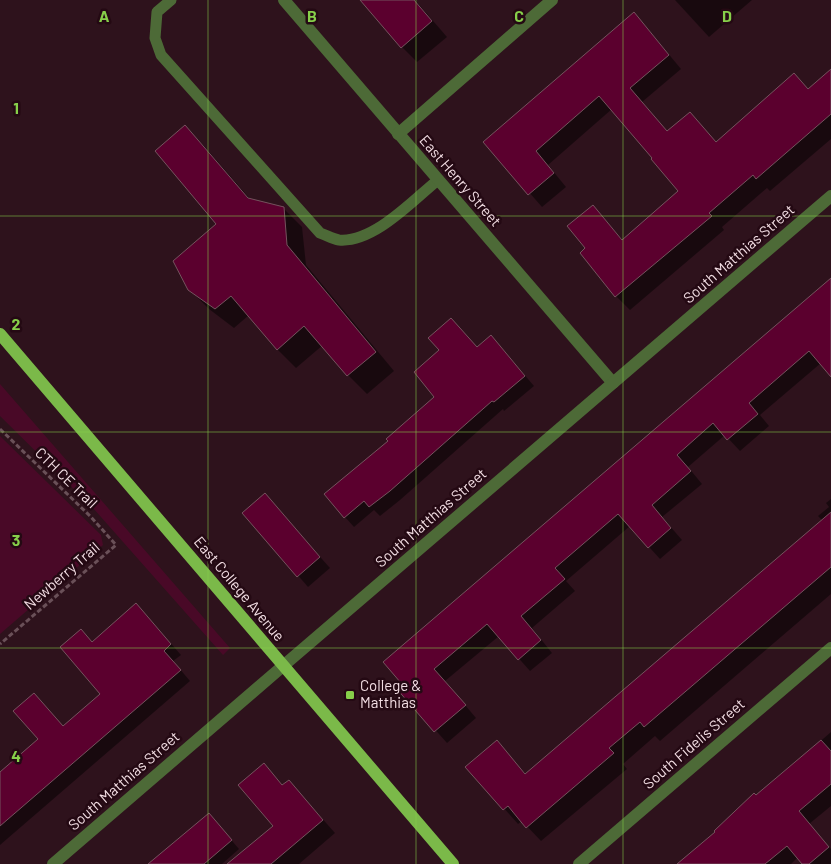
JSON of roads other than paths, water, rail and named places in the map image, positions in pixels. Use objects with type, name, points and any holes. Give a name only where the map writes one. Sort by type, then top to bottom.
[{"type":"main road","name":"East College Avenue","points":[[0,334],[453,864]]},
{"type":"street","name":"East Henry Street","points":[[284,0],[612,383]]},
{"type":"street","points":[[398,134],[552,0]]},
{"type":"street","name":"South Matthias Street","points":[[53,864],[831,196]]},
{"type":"street","name":"South Fidelis Street","points":[[579,864],[831,648]]},
{"type":"lane","points":[[171,0],[157,12],[156,38],[161,55],[320,233],[338,240],[358,238],[379,228],[438,180]]},
{"type":"place","name":"College & Matthias","points":[[350,695]]}]
